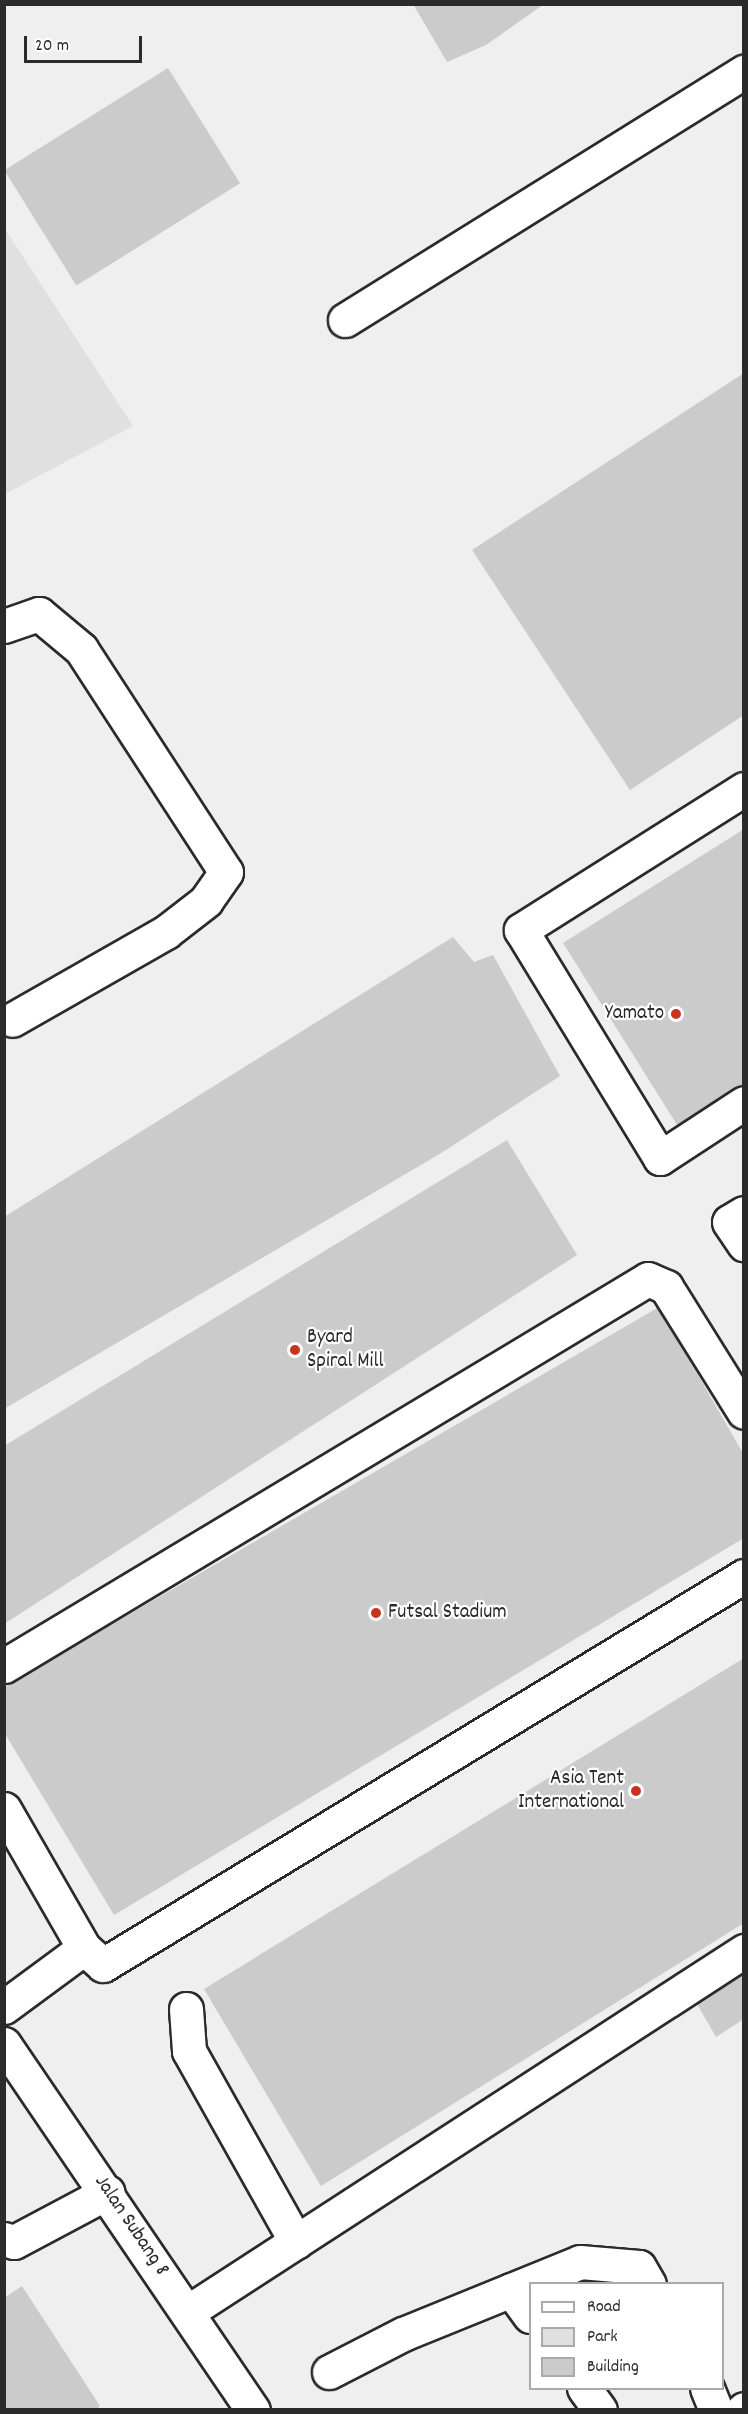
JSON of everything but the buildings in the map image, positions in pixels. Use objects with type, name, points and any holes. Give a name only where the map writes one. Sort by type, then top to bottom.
[{"type":"street","points":[[345,320],[744,72]]},
{"type":"street","points":[[4,626],[39,614],[81,649],[226,872],[206,901],[166,932],[12,1020]]},
{"type":"street","points":[[744,789],[521,930],[660,1158],[744,1103]]},
{"type":"street","points":[[744,1212],[729,1222],[744,1244]]},
{"type":"street","points":[[4,1666],[648,1279],[666,1287],[744,1412]]},
{"type":"street","points":[[4,1809],[84,1948],[103,1965],[744,1576]]},
{"type":"street","points":[[4,2007],[84,1948]]},
{"type":"street","points":[[189,2312],[744,1952]]},
{"type":"street","points":[[186,2009],[189,2051],[296,2242]]},
{"type":"street","name":"Jalan Subang 8","points":[[4,2044],[108,2192],[253,2409]]},
{"type":"street","points":[[4,2239],[14,2242],[108,2192]]},
{"type":"street","points":[[329,2372],[404,2334],[580,2262],[639,2267],[648,2282]]},
{"type":"street","points":[[511,2289],[529,2313]]},
{"type":"street","points":[[586,2390],[600,2409]]},
{"type":"street","points":[[708,2390],[716,2409]]},
{"type":"shaded area","points":[[5,5],[743,5],[743,2409],[5,2409]]},
{"type":"green space","points":[[5,229],[133,426],[4,494]]},
{"type":"place","name":"Yamato","points":[[676,1014]]},
{"type":"place","name":"Byard Spiral Mill","points":[[295,1350]]},
{"type":"place","name":"Futsal Stadium","points":[[376,1613]]},
{"type":"place","name":"Asia Tent International","points":[[636,1791]]}]
